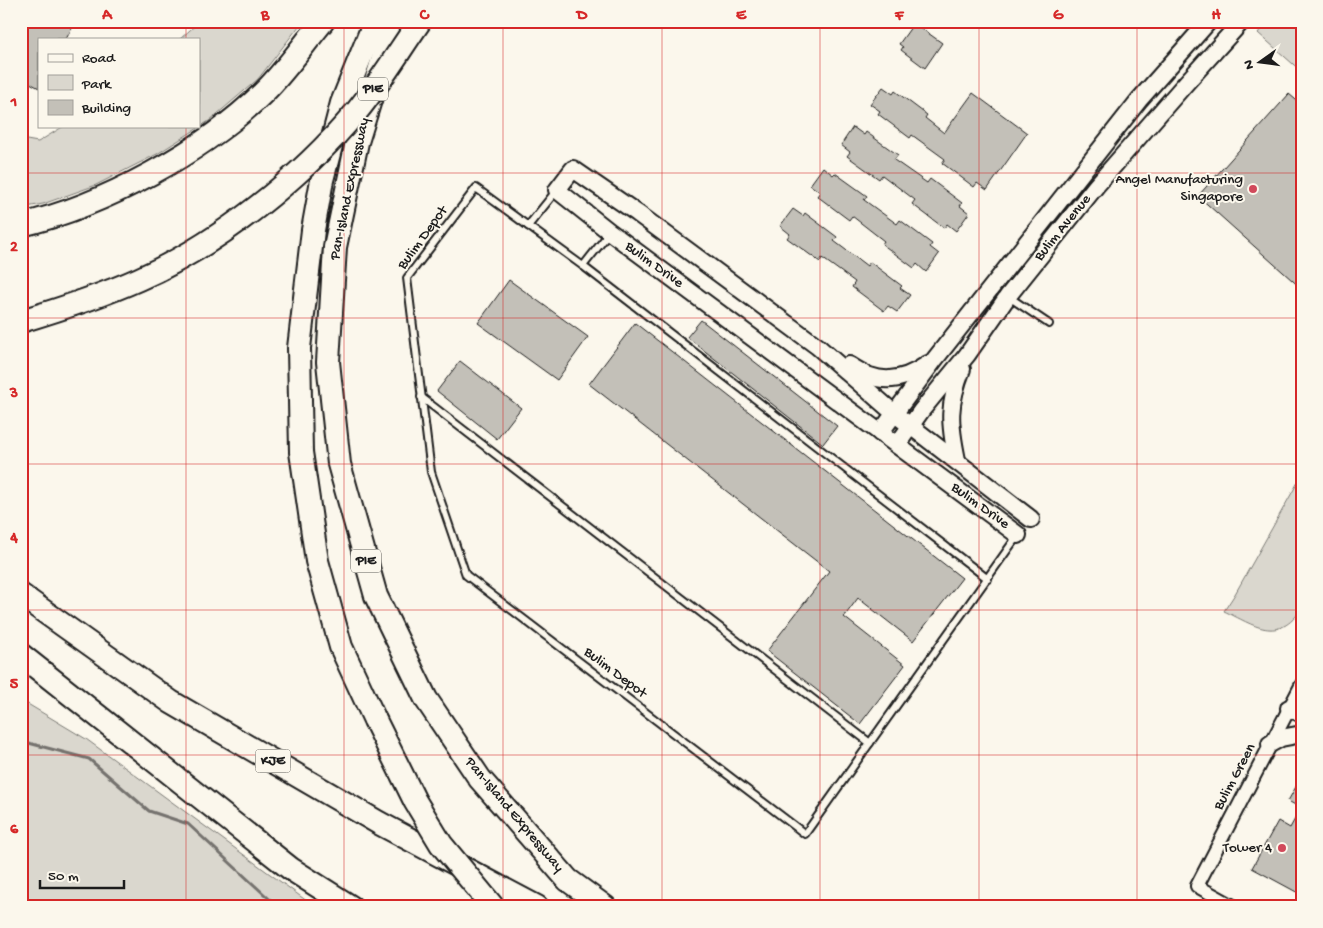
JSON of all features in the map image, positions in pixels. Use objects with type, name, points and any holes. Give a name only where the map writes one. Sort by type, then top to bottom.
[{"type":"highway","points":[[21,224],[47,219],[101,197],[164,167],[219,130],[265,91],[324,21]]},
{"type":"highway","name":"Pan-Island Expressway","points":[[375,21],[342,103],[322,180],[313,230],[299,348],[300,452],[317,561],[341,647],[415,801],[442,844],[493,907]]},
{"type":"highway","name":"Pan-Island Expressway","points":[[396,21],[357,142],[335,247],[328,362],[339,464],[376,596],[426,699],[480,779],[568,880],[605,907]]},
{"type":"highway","points":[[21,321],[76,304],[140,279],[200,247],[236,222],[304,168],[357,111],[420,21]]},
{"type":"highway","name":"KJE","points":[[21,594],[171,702],[378,823],[537,907]]},
{"type":"highway","points":[[21,655],[291,869],[351,907]]},
{"type":"street","name":"Bulim Avenue","points":[[880,433],[935,359],[1139,100],[1209,21]]},
{"type":"street","name":"Bulim Avenue","points":[[897,445],[967,355],[1008,296],[1096,186],[1242,21]]},
{"type":"street","name":"Bulim Drive","points":[[573,169],[660,230],[817,346],[895,414],[957,460],[1030,519],[1018,535],[610,232],[557,190],[573,169]]},
{"type":"street","points":[[817,346],[871,377],[902,378],[916,373],[935,359]]},
{"type":"street","points":[[957,460],[950,432],[950,414],[954,388],[967,355]]},
{"type":"street","name":"Bulim Green","points":[[1235,907],[1197,886],[1270,744],[1296,711],[1302,684]]},
{"type":"street","points":[[1270,744],[1281,738],[1302,734]]},
{"type":"lane","name":"Bulim Depot","points":[[528,226],[476,188],[407,278],[431,472],[466,575],[805,834],[1018,535]]},
{"type":"lane","points":[[557,190],[528,226],[583,266],[988,579]]},
{"type":"lane","points":[[583,266],[610,232]]},
{"type":"lane","points":[[1008,296],[1049,324]]},
{"type":"lane","points":[[421,397],[870,743]]},
{"type":"green space","points":[[200,21],[303,21],[258,79],[200,127],[200,38],[181,38]]},
{"type":"green space","points":[[1267,21],[1302,21],[1302,72],[1258,33]]},
{"type":"green space","points":[[61,128],[198,128],[157,154],[96,185],[43,204],[21,208],[21,139],[38,142]]},
{"type":"green space","points":[[1302,475],[1302,608],[1284,626],[1275,629],[1265,629],[1245,622],[1224,611]]},
{"type":"green space","points":[[21,700],[86,739],[315,907],[21,907]]},
{"type":"building","points":[[21,21],[76,21],[67,38],[38,38],[38,87],[21,78]]},
{"type":"building","points":[[914,23],[942,43],[925,68],[901,50],[903,47],[899,44]]},
{"type":"building","points":[[883,87],[893,94],[895,91],[927,115],[925,118],[944,133],[973,93],[1027,133],[987,190],[977,183],[974,187],[942,163],[945,159],[912,135],[910,138],[878,114],[880,111],[870,104]]},
{"type":"building","name":"Angel Manufacturing Singapore","points":[[1289,94],[1302,105],[1302,289],[1198,196]]},
{"type":"building","points":[[853,127],[864,135],[866,132],[898,155],[894,160],[927,183],[930,179],[962,203],[960,206],[969,213],[956,231],[947,224],[944,228],[912,204],[915,200],[882,175],[879,179],[847,156],[850,152],[841,145]]},
{"type":"building","points":[[823,167],[833,175],[835,173],[867,196],[864,200],[897,224],[900,220],[932,244],[930,247],[939,254],[926,272],[917,264],[914,268],[882,244],[884,241],[852,216],[849,220],[817,196],[820,192],[810,185]]},
{"type":"building","points":[[793,209],[803,216],[805,213],[837,237],[834,241],[867,266],[870,262],[902,286],[900,288],[910,295],[897,312],[888,306],[884,311],[852,287],[855,282],[822,258],[820,262],[787,238],[790,234],[780,226]]},
{"type":"building","points":[[509,280],[588,337],[557,380],[478,323]]},
{"type":"building","points":[[701,320],[837,426],[823,444],[687,337]]},
{"type":"building","points":[[635,323],[962,578],[913,641],[858,598],[844,617],[905,665],[860,724],[767,651],[829,571],[589,384]]},
{"type":"building","points":[[460,361],[521,408],[497,439],[437,391]]},
{"type":"building","name":"Tower 4","points":[[1302,776],[1302,895],[1252,868],[1278,821],[1290,828],[1301,808],[1288,801]]},
{"type":"waterway","points":[[21,741],[89,759],[149,811],[188,824],[278,907]]},
{"type":"place","name":"Angel Manufacturing Singapore","points":[[1253,189]]},
{"type":"place","name":"Tower 4","points":[[1282,848]]}]
